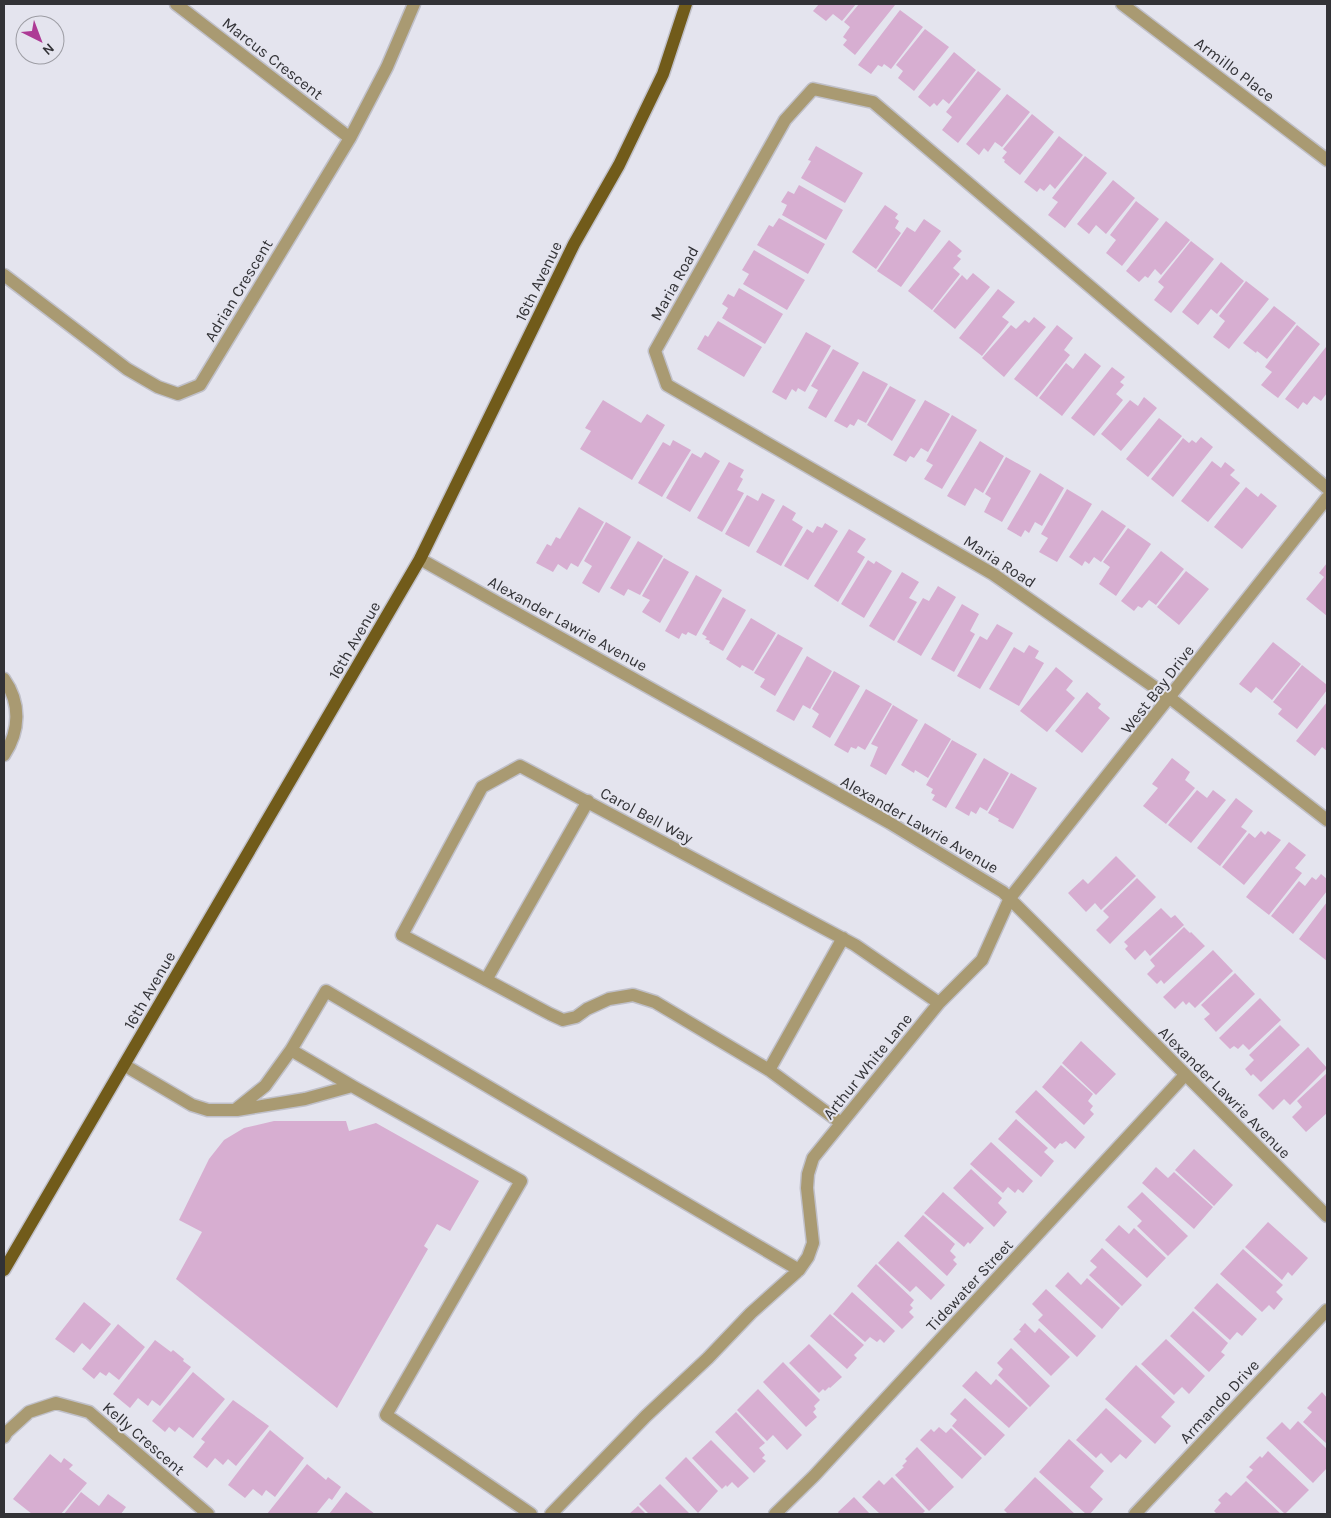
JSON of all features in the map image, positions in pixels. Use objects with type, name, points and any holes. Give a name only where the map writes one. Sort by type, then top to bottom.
[{"type":"main road","name":"16th Avenue","points":[[4,1270],[420,559],[574,244],[627,149],[663,74],[686,4]]},
{"type":"street","name":"Marcus Crescent","points":[[176,4],[350,138]]},
{"type":"street","name":"Adrian Crescent","points":[[4,275],[128,369],[158,387],[178,394],[200,385],[350,138],[387,67],[414,4]]},
{"type":"street","name":"Armillo Place","points":[[1122,4],[1327,160]]},
{"type":"street","name":"Maria Road","points":[[1327,488],[872,102],[813,89],[784,120],[655,351],[667,385],[993,574],[1170,698],[1327,820]]},
{"type":"street","name":"West Bay Drive","points":[[1010,898],[1327,498]]},
{"type":"street","name":"Alexander Lawrie Avenue","points":[[420,559],[890,823],[1003,892],[1327,1216]]},
{"type":"street","points":[[4,679],[12,690],[17,720],[10,745],[4,755]]},
{"type":"street","name":"Carol Bell Way","points":[[486,980],[402,935],[482,787],[520,766],[843,938],[939,1002]]},
{"type":"street","points":[[588,801],[486,980],[563,1020],[576,1017],[587,1009],[609,999],[633,994],[656,1002],[769,1070],[842,1123]]},
{"type":"street","name":"Arthur White Lane","points":[[799,1270],[808,1256],[812,1243],[807,1188],[808,1174],[813,1158],[939,1002],[982,960],[1010,898]]},
{"type":"street","points":[[769,1070],[843,938]]},
{"type":"street","points":[[235,1110],[265,1086],[291,1050],[326,991],[799,1270],[751,1313],[708,1358],[646,1416],[551,1514]]},
{"type":"street","points":[[291,1050],[521,1181],[386,1415],[530,1514]]},
{"type":"street","points":[[124,1065],[192,1105],[208,1110],[235,1110],[305,1099],[352,1086]]},
{"type":"street","name":"Tidewater Street","points":[[775,1514],[814,1476],[1185,1075]]},
{"type":"street","name":"Armando Drive","points":[[1136,1514],[1327,1310]]},
{"type":"street","name":"Kelly Crescent","points":[[4,1437],[29,1412],[56,1403],[89,1412],[208,1514]]},
{"type":"building","points":[[819,4],[856,4],[842,21],[833,14],[826,21],[813,11]]},
{"type":"building","points":[[859,4],[895,5],[855,55],[843,45],[847,40],[843,37],[850,27],[844,22]]},
{"type":"building","points":[[900,10],[923,27],[891,69],[884,64],[882,67],[878,65],[871,74],[858,65]]},
{"type":"building","points":[[925,29],[949,47],[914,91],[898,78],[903,71],[896,65]]},
{"type":"building","points":[[954,52],[976,70],[949,104],[943,99],[937,106],[934,103],[930,107],[918,97]]},
{"type":"building","points":[[978,71],[1001,89],[958,143],[942,130],[952,117],[946,112]]},
{"type":"building","points":[[1007,94],[1030,112],[1002,147],[995,142],[988,152],[984,148],[979,155],[966,144]]},
{"type":"building","points":[[1032,114],[1054,132],[1020,175],[1004,162],[1005,160],[1002,158],[1007,152],[1003,149]]},
{"type":"building","points":[[1059,136],[1083,155],[1055,189],[1050,184],[1044,191],[1040,188],[1037,192],[1024,182]]},
{"type":"building","points":[[816,146],[863,173],[845,203],[801,178],[811,161],[808,160]]},
{"type":"building","points":[[1085,156],[1107,173],[1065,228],[1048,215],[1058,202],[1052,198]]},
{"type":"building","points":[[1113,180],[1135,198],[1106,234],[1096,225],[1089,234],[1077,224]]},
{"type":"building","points":[[799,185],[843,210],[826,240],[782,215],[787,205],[781,202],[788,191],[794,194]]},
{"type":"building","points":[[1136,201],[1159,219],[1122,266],[1106,253],[1116,240],[1110,235]]},
{"type":"building","points":[[885,205],[898,214],[895,218],[899,221],[895,228],[901,233],[876,269],[852,252]]},
{"type":"building","points":[[779,218],[825,244],[808,274],[757,245],[769,225],[773,227]]},
{"type":"building","points":[[924,219],[941,231],[901,287],[877,271],[907,227],[915,232]]},
{"type":"building","points":[[1166,221],[1190,240],[1161,275],[1155,269],[1148,278],[1145,276],[1139,282],[1126,271]]},
{"type":"building","points":[[949,240],[962,251],[957,256],[961,259],[953,268],[960,274],[932,310],[908,291]]},
{"type":"building","points":[[1191,241],[1214,259],[1171,313],[1154,300],[1164,287],[1158,282]]},
{"type":"building","points":[[754,250],[805,280],[787,310],[743,284],[749,274],[742,270]]},
{"type":"building","points":[[1221,262],[1244,281],[1217,314],[1211,309],[1198,325],[1182,312]]},
{"type":"building","points":[[973,273],[990,287],[955,329],[933,311],[962,275],[967,280]]},
{"type":"building","points":[[1246,281],[1269,299],[1229,349],[1213,337],[1225,321],[1219,316]]},
{"type":"building","points":[[739,288],[783,314],[765,344],[722,318],[728,308],[722,304],[728,294],[734,297]]},
{"type":"building","points":[[998,289],[1015,302],[1002,317],[1009,322],[982,356],[959,338]]},
{"type":"building","points":[[1274,306],[1296,323],[1267,359],[1243,343]]},
{"type":"building","points":[[1034,317],[1046,327],[1004,377],[982,358],[1011,325],[1016,329],[1025,320],[1029,323]]},
{"type":"building","points":[[718,321],[762,347],[744,377],[697,349],[705,335],[708,337]]},
{"type":"building","points":[[1057,325],[1073,338],[1064,350],[1070,355],[1037,397],[1014,379]]},
{"type":"building","points":[[1297,325],[1320,344],[1278,398],[1261,385],[1272,372],[1265,367]]},
{"type":"building","points":[[806,332],[831,346],[805,392],[798,388],[796,392],[792,389],[786,400],[772,392]]},
{"type":"building","points":[[1326,347],[1327,393],[1321,401],[1314,396],[1307,405],[1303,402],[1298,409],[1285,399]]},
{"type":"building","points":[[833,349],[859,363],[826,418],[808,408],[818,390],[811,386]]},
{"type":"building","points":[[1085,353],[1101,366],[1062,416],[1039,398],[1066,363],[1073,369]]},
{"type":"building","points":[[1112,367],[1125,377],[1120,382],[1124,385],[1116,394],[1123,400],[1094,436],[1071,418]]},
{"type":"building","points":[[863,371],[888,384],[866,423],[858,419],[854,426],[850,424],[847,428],[834,421]]},
{"type":"building","points":[[890,386],[916,400],[892,441],[867,425]]},
{"type":"building","points":[[1144,397],[1157,408],[1121,451],[1101,434],[1130,400],[1138,406]]},
{"type":"building","points":[[603,400],[641,423],[647,414],[665,425],[632,480],[580,449],[591,431],[585,428]]},
{"type":"building","points":[[925,400],[950,414],[928,452],[921,448],[914,458],[910,456],[906,462],[893,455]]},
{"type":"building","points":[[952,415],[977,430],[942,489],[924,479],[933,465],[926,461]]},
{"type":"building","points":[[1159,418],[1182,436],[1148,477],[1126,459]]},
{"type":"building","points":[[1201,437],[1213,447],[1173,497],[1151,479],[1183,438],[1189,443],[1192,440],[1196,443]]},
{"type":"building","points":[[673,440],[691,450],[662,497],[638,483],[663,442],[670,446]]},
{"type":"building","points":[[980,441],[1004,456],[983,493],[975,488],[965,506],[947,496]]},
{"type":"building","points":[[705,452],[720,461],[690,512],[666,498],[692,453],[701,458]]},
{"type":"building","points":[[1006,457],[1031,471],[1002,522],[984,512],[991,498],[985,494]]},
{"type":"building","points":[[1212,461],[1221,468],[1225,462],[1235,470],[1230,475],[1240,483],[1208,522],[1181,501]]},
{"type":"building","points":[[729,462],[744,470],[740,477],[743,479],[737,490],[744,493],[722,532],[697,518]]},
{"type":"building","points":[[1040,473],[1064,488],[1042,526],[1035,522],[1029,533],[1025,530],[1021,537],[1007,529]]},
{"type":"building","points":[[1246,487],[1258,497],[1261,493],[1277,506],[1242,549],[1214,527]]},
{"type":"building","points":[[1067,489],[1092,504],[1057,562],[1039,552],[1048,538],[1041,534]]},
{"type":"building","points":[[762,493],[775,500],[749,547],[725,534],[747,495],[758,501]]},
{"type":"building","points":[[783,505],[796,513],[792,520],[803,527],[781,566],[756,552]]},
{"type":"building","points":[[579,507],[604,522],[578,567],[571,563],[567,570],[558,564],[553,572],[536,563],[547,544],[551,546],[556,537],[560,539]]},
{"type":"building","points":[[1102,510],[1126,526],[1101,562],[1094,557],[1089,564],[1085,561],[1082,566],[1069,557]]},
{"type":"building","points":[[606,522],[631,537],[599,593],[582,583],[592,566],[584,561]]},
{"type":"building","points":[[825,523],[838,531],[808,580],[784,566],[807,529],[813,533],[817,526],[822,528]]},
{"type":"building","points":[[1128,528],[1151,544],[1116,596],[1099,584],[1110,567],[1103,562]]},
{"type":"building","points":[[849,529],[866,539],[857,552],[865,557],[838,602],[814,586]]},
{"type":"building","points":[[638,541],[663,556],[640,595],[628,589],[624,596],[610,588]]},
{"type":"building","points":[[1161,551],[1184,569],[1156,605],[1149,600],[1142,608],[1138,606],[1134,611],[1121,601]]},
{"type":"building","points":[[664,558],[689,572],[660,623],[642,612],[650,600],[642,596]]},
{"type":"building","points":[[868,560],[874,564],[876,561],[892,571],[864,618],[841,604]]},
{"type":"building","points":[[1327,563],[1327,616],[1306,599],[1324,577],[1319,573]]},
{"type":"building","points":[[1186,571],[1209,589],[1179,625],[1157,607]]},
{"type":"building","points":[[902,572],[919,582],[909,598],[917,602],[894,641],[869,626]]},
{"type":"building","points":[[696,575],[722,590],[696,636],[688,632],[686,635],[682,633],[679,639],[665,631]]},
{"type":"building","points":[[938,586],[956,597],[921,656],[897,642],[923,598],[929,601]]},
{"type":"building","points":[[723,597],[746,610],[723,651],[709,643],[710,641],[705,639],[707,637],[702,634]]},
{"type":"building","points":[[962,604],[979,614],[970,631],[975,634],[954,672],[931,659]]},
{"type":"building","points":[[751,618],[776,633],[753,671],[742,665],[740,668],[726,659]]},
{"type":"building","points":[[997,624],[1013,633],[980,689],[957,676],[980,636],[987,640]]},
{"type":"building","points":[[778,634],[803,648],[775,696],[760,687],[765,679],[754,673]]},
{"type":"building","points":[[1273,642],[1301,664],[1272,700],[1256,687],[1251,693],[1239,684]]},
{"type":"building","points":[[1029,645],[1039,651],[1035,658],[1044,663],[1019,706],[989,689],[1014,647],[1024,653]]},
{"type":"building","points":[[807,656],[832,671],[810,709],[803,705],[794,721],[776,711]]},
{"type":"building","points":[[1302,665],[1327,685],[1327,690],[1297,729],[1278,714],[1282,709],[1273,702]]},
{"type":"building","points":[[1056,667],[1073,681],[1066,690],[1075,698],[1047,732],[1020,711]]},
{"type":"building","points":[[834,671],[860,686],[830,738],[812,727],[819,714],[812,709]]},
{"type":"building","points":[[866,689],[892,704],[865,750],[858,746],[856,749],[851,747],[848,753],[834,745]]},
{"type":"building","points":[[1087,692],[1101,704],[1098,708],[1110,718],[1082,753],[1055,731]]},
{"type":"building","points":[[1327,702],[1327,751],[1322,747],[1315,756],[1296,741]]},
{"type":"building","points":[[893,705],[918,720],[886,775],[870,766],[878,747],[871,744]]},
{"type":"building","points":[[925,723],[951,739],[928,778],[915,770],[914,773],[901,765]]},
{"type":"building","points":[[952,740],[977,754],[946,808],[932,800],[935,795],[931,793],[933,789],[926,785]]},
{"type":"building","points":[[984,758],[1009,773],[987,811],[980,807],[976,814],[971,811],[969,816],[955,808]]},
{"type":"building","points":[[1172,758],[1190,772],[1185,780],[1195,788],[1166,824],[1143,806],[1158,788],[1152,784]]},
{"type":"building","points":[[1011,773],[1037,788],[1013,829],[988,813]]},
{"type":"building","points":[[1197,790],[1207,798],[1213,790],[1226,800],[1191,843],[1168,825]]},
{"type":"building","points":[[1236,798],[1253,811],[1241,827],[1247,831],[1220,866],[1197,848]]},
{"type":"building","points":[[1261,831],[1265,835],[1268,831],[1281,840],[1244,885],[1222,867],[1249,833],[1255,838]]},
{"type":"building","points":[[1289,842],[1306,855],[1295,868],[1302,873],[1269,915],[1246,897]]},
{"type":"building","points":[[1116,856],[1136,876],[1101,910],[1095,903],[1086,912],[1068,893],[1083,879],[1088,884]]},
{"type":"building","points":[[1321,874],[1327,879],[1327,891],[1293,934],[1271,916],[1299,881],[1305,886],[1312,877],[1316,880]]},
{"type":"building","points":[[1137,878],[1156,897],[1110,944],[1096,930],[1109,917],[1103,911]]},
{"type":"building","points":[[1327,902],[1327,961],[1299,939]]},
{"type":"building","points":[[1161,908],[1171,918],[1175,915],[1184,925],[1150,956],[1145,950],[1135,960],[1125,949],[1128,946],[1124,942]]},
{"type":"building","points":[[1184,927],[1205,946],[1164,984],[1161,980],[1157,984],[1147,974],[1155,966],[1150,960]]},
{"type":"building","points":[[1213,950],[1233,971],[1195,1008],[1189,1002],[1186,1005],[1183,1001],[1175,1009],[1163,997]]},
{"type":"building","points":[[1235,973],[1255,994],[1216,1032],[1204,1019],[1210,1014],[1201,1005]]},
{"type":"building","points":[[1260,998],[1281,1020],[1249,1050],[1243,1044],[1238,1049],[1234,1046],[1230,1049],[1219,1038]]},
{"type":"building","points":[[1280,1025],[1300,1045],[1261,1082],[1253,1074],[1251,1076],[1245,1069],[1254,1060],[1249,1055]]},
{"type":"building","points":[[1081,1041],[1116,1074],[1096,1095],[1062,1063]]},
{"type":"building","points":[[1308,1047],[1327,1068],[1290,1105],[1284,1099],[1273,1110],[1258,1095]]},
{"type":"building","points":[[1061,1065],[1093,1094],[1088,1101],[1093,1106],[1090,1110],[1094,1114],[1084,1125],[1042,1087]]},
{"type":"building","points":[[1327,1073],[1327,1113],[1306,1132],[1292,1117],[1302,1107],[1297,1101]]},
{"type":"building","points":[[1036,1090],[1085,1137],[1075,1149],[1066,1141],[1062,1144],[1060,1143],[1055,1149],[1015,1112]]},
{"type":"building","points":[[1016,1119],[1048,1148],[1044,1152],[1054,1161],[1041,1177],[998,1139]]},
{"type":"building","points":[[274,1121],[346,1121],[349,1131],[376,1123],[479,1181],[450,1231],[437,1224],[424,1246],[428,1249],[337,1408],[176,1279],[202,1232],[179,1220],[209,1159],[224,1140],[244,1128]]},
{"type":"building","points":[[991,1142],[1033,1181],[1023,1193],[1018,1189],[1015,1193],[1008,1187],[1003,1193],[970,1164]]},
{"type":"building","points":[[1194,1149],[1233,1185],[1214,1206],[1175,1170]]},
{"type":"building","points":[[1156,1167],[1168,1178],[1174,1172],[1213,1207],[1194,1229],[1142,1183]]},
{"type":"building","points":[[971,1169],[1002,1198],[998,1203],[1007,1212],[994,1227],[953,1188]]},
{"type":"building","points":[[943,1192],[984,1228],[970,1244],[968,1242],[964,1247],[924,1213]]},
{"type":"building","points":[[1142,1192],[1188,1236],[1168,1256],[1137,1226],[1142,1221],[1127,1207]]},
{"type":"building","points":[[923,1215],[955,1244],[950,1251],[956,1257],[953,1260],[957,1264],[947,1276],[904,1236]]},
{"type":"building","points":[[1268,1222],[1308,1258],[1292,1276],[1288,1272],[1282,1280],[1245,1247]]},
{"type":"building","points":[[1119,1225],[1129,1234],[1134,1228],[1166,1258],[1147,1278],[1105,1240]]},
{"type":"building","points":[[898,1241],[945,1285],[931,1300],[916,1286],[910,1292],[878,1263]]},
{"type":"building","points":[[1102,1248],[1142,1285],[1122,1306],[1089,1275],[1097,1267],[1090,1261]]},
{"type":"building","points":[[1243,1249],[1283,1285],[1276,1292],[1283,1299],[1274,1310],[1269,1305],[1262,1312],[1220,1274]]},
{"type":"building","points":[[876,1264],[914,1300],[910,1305],[913,1308],[909,1312],[914,1317],[902,1329],[857,1286]]},
{"type":"building","points":[[1068,1272],[1081,1285],[1087,1278],[1120,1308],[1102,1329],[1055,1286]]},
{"type":"building","points":[[1217,1283],[1257,1319],[1242,1336],[1237,1332],[1230,1340],[1194,1308]]},
{"type":"building","points":[[1046,1289],[1096,1336],[1077,1357],[1038,1320],[1043,1315],[1032,1304]]},
{"type":"building","points":[[852,1292],[895,1331],[884,1343],[880,1339],[877,1342],[870,1337],[865,1342],[833,1314]]},
{"type":"building","points":[[84,1302],[111,1324],[90,1350],[82,1343],[74,1353],[55,1339]]},
{"type":"building","points":[[1193,1311],[1228,1343],[1221,1352],[1225,1355],[1209,1372],[1170,1336]]},
{"type":"building","points":[[830,1314],[864,1345],[854,1355],[857,1358],[847,1369],[810,1336]]},
{"type":"building","points":[[1025,1323],[1035,1333],[1039,1328],[1070,1357],[1051,1376],[1013,1339],[1021,1331],[1019,1330]]},
{"type":"building","points":[[118,1324],[145,1347],[119,1380],[109,1372],[106,1376],[100,1372],[94,1379],[82,1369]]},
{"type":"building","points":[[1166,1339],[1205,1376],[1189,1394],[1182,1387],[1174,1395],[1141,1364]]},
{"type":"building","points":[[155,1340],[171,1352],[173,1350],[191,1367],[160,1406],[152,1400],[148,1406],[138,1398],[130,1408],[113,1394]]},
{"type":"building","points":[[809,1344],[842,1377],[830,1388],[825,1391],[823,1389],[819,1393],[789,1363]]},
{"type":"building","points":[[1011,1348],[1050,1386],[1030,1407],[998,1375],[1003,1369],[997,1363]]},
{"type":"building","points":[[783,1362],[820,1400],[814,1406],[816,1409],[813,1412],[817,1417],[806,1427],[763,1382]]},
{"type":"building","points":[[1136,1365],[1175,1402],[1161,1417],[1171,1426],[1155,1444],[1105,1399]]},
{"type":"building","points":[[976,1371],[991,1385],[996,1379],[1028,1408],[1009,1428],[962,1386]]},
{"type":"building","points":[[193,1372],[225,1399],[193,1438],[179,1427],[175,1432],[169,1427],[165,1432],[152,1421]]},
{"type":"building","points":[[758,1389],[802,1435],[787,1450],[773,1435],[767,1441],[737,1410]]},
{"type":"building","points":[[1322,1392],[1327,1398],[1327,1444],[1303,1422],[1312,1412],[1307,1408]]},
{"type":"building","points":[[965,1398],[1005,1435],[985,1456],[952,1426],[957,1420],[950,1414]]},
{"type":"building","points":[[233,1400],[269,1426],[236,1466],[228,1459],[223,1465],[215,1458],[207,1468],[193,1457],[205,1442],[201,1439]]},
{"type":"building","points":[[1106,1408],[1142,1441],[1126,1459],[1120,1454],[1111,1463],[1101,1453],[1096,1458],[1076,1440]]},
{"type":"building","points":[[736,1412],[765,1443],[759,1448],[765,1455],[762,1458],[766,1461],[754,1473],[715,1432]]},
{"type":"building","points":[[1298,1421],[1327,1449],[1327,1468],[1313,1483],[1266,1438],[1282,1422],[1290,1430]]},
{"type":"building","points":[[939,1427],[946,1433],[951,1428],[982,1458],[962,1479],[920,1440],[931,1429],[934,1432]]},
{"type":"building","points":[[270,1430],[304,1458],[275,1497],[266,1490],[262,1496],[253,1489],[245,1498],[228,1485]]},
{"type":"building","points":[[1069,1439],[1104,1471],[1090,1487],[1103,1499],[1090,1514],[1086,1514],[1039,1472]]},
{"type":"building","points":[[711,1440],[749,1478],[738,1488],[732,1482],[722,1489],[692,1458]]},
{"type":"building","points":[[917,1447],[954,1487],[929,1511],[895,1475],[904,1467],[902,1466],[907,1461],[905,1459]]},
{"type":"building","points":[[1268,1451],[1309,1490],[1285,1514],[1246,1477],[1253,1470],[1249,1467]]},
{"type":"building","points":[[50,1454],[61,1463],[64,1458],[73,1465],[69,1469],[87,1483],[61,1514],[32,1514],[13,1499]]},
{"type":"building","points":[[686,1457],[718,1491],[698,1513],[665,1478]]},
{"type":"building","points":[[307,1464],[326,1480],[328,1477],[341,1487],[332,1500],[329,1498],[316,1514],[267,1514]]},
{"type":"building","points":[[892,1477],[925,1511],[922,1514],[880,1514],[862,1497],[879,1480],[884,1485]]},
{"type":"building","points":[[1035,1477],[1075,1514],[1008,1514],[1004,1510]]},
{"type":"building","points":[[1246,1481],[1280,1513],[1217,1514],[1214,1511],[1221,1503],[1218,1500],[1226,1492],[1231,1496]]},
{"type":"building","points":[[660,1484],[690,1514],[649,1514],[639,1504]]},
{"type":"building","points":[[81,1492],[99,1506],[108,1494],[126,1507],[121,1514],[64,1514]]},
{"type":"building","points":[[346,1492],[375,1514],[329,1514]]},
{"type":"building","points":[[854,1497],[870,1514],[839,1514],[838,1512]]},
{"type":"building","points":[[638,1506],[646,1514],[629,1514]]}]
